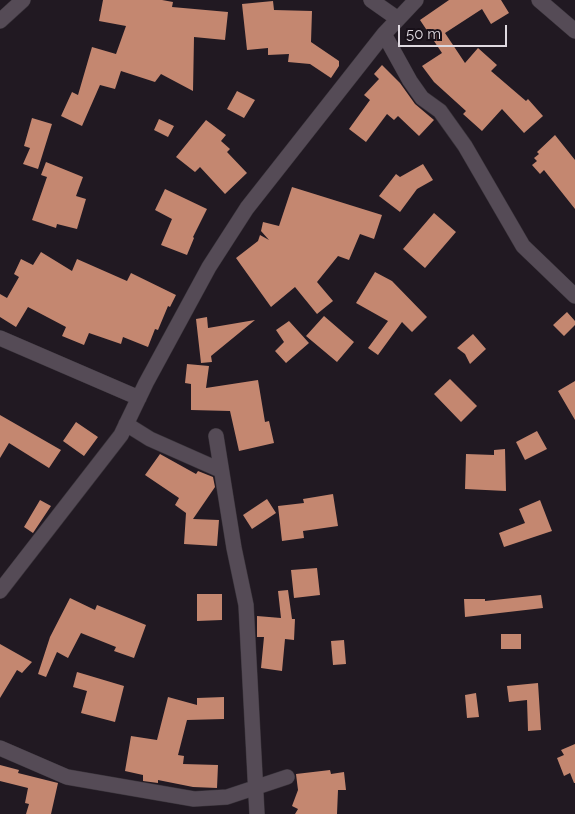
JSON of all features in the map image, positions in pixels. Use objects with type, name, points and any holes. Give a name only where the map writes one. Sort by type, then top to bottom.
[{"type":"street","points":[[0,21],[23,0]]},
{"type":"street","points":[[372,0],[398,18]]},
{"type":"street","points":[[3,583],[121,435],[208,267],[247,208],[384,34],[416,0]]},
{"type":"street","points":[[538,0],[575,31]]},
{"type":"street","points":[[384,34],[410,81],[422,98],[440,111],[465,146],[523,246],[575,296]]},
{"type":"street","points":[[0,338],[139,398]]},
{"type":"street","points":[[126,424],[150,439],[220,470]]},
{"type":"street","points":[[216,436],[220,470],[246,605],[258,814]]},
{"type":"street","points":[[0,748],[67,776],[194,799],[227,797],[256,789],[288,776]]},
{"type":"building","points":[[103,0],[162,0],[173,2],[172,7],[228,12],[225,40],[194,37],[193,91],[161,74],[155,82],[121,71],[115,89],[100,85],[82,126],[61,116],[72,92],[78,95],[92,47],[116,54],[126,26],[99,21]]},
{"type":"building","points":[[449,0],[501,0],[509,13],[491,24],[482,9],[445,33],[465,63],[478,48],[497,65],[491,71],[526,101],[528,99],[543,116],[524,133],[502,109],[482,131],[463,114],[466,111],[434,82],[422,66],[442,53],[420,20]]},
{"type":"building","points":[[273,1],[274,10],[312,11],[311,42],[339,61],[339,66],[331,78],[310,64],[288,62],[289,54],[268,55],[268,48],[247,50],[242,4]]},
{"type":"building","points":[[382,65],[400,83],[415,104],[434,120],[419,136],[398,116],[394,120],[387,114],[366,142],[349,129],[370,100],[364,95],[379,79],[374,74]]},
{"type":"building","points":[[237,91],[255,100],[244,118],[227,109]]},
{"type":"building","points":[[32,118],[52,124],[38,169],[23,164],[30,148],[24,146]]},
{"type":"building","points":[[159,119],[174,126],[168,137],[154,130]]},
{"type":"building","points":[[206,120],[226,135],[221,141],[230,149],[227,152],[247,173],[225,194],[200,167],[195,172],[176,157]]},
{"type":"building","points":[[555,135],[575,160],[575,209],[544,170],[540,174],[532,165],[537,161],[534,158],[539,154],[537,152]]},
{"type":"building","points":[[46,162],[83,177],[76,196],[86,199],[77,229],[57,224],[56,228],[32,220],[47,177],[41,175]]},
{"type":"building","points":[[423,164],[433,180],[417,189],[400,212],[379,196],[396,174],[400,177]]},
{"type":"building","points":[[292,187],[382,215],[374,239],[360,234],[349,260],[338,256],[317,282],[333,301],[317,314],[295,287],[271,307],[236,258],[258,241],[260,235],[269,240],[261,231],[263,222],[279,226]]},
{"type":"building","points":[[165,189],[207,209],[193,237],[187,255],[161,245],[172,219],[155,210]]},
{"type":"building","points":[[434,213],[456,232],[425,268],[403,249]]},
{"type":"building","points":[[41,252],[72,271],[77,259],[127,281],[131,273],[176,295],[170,307],[168,306],[158,330],[155,329],[148,347],[123,337],[121,344],[89,333],[84,345],[62,336],[66,327],[28,307],[16,327],[0,317],[0,294],[7,298],[19,277],[14,274],[21,259],[33,265]]},
{"type":"building","points":[[375,272],[392,281],[427,317],[412,332],[402,322],[378,355],[368,348],[388,321],[356,303]]},
{"type":"building","points":[[567,312],[575,321],[575,325],[564,336],[553,325]]},
{"type":"building","points":[[324,316],[354,342],[337,362],[306,336]]},
{"type":"building","points":[[207,317],[208,328],[255,320],[211,356],[212,362],[201,363],[196,319]]},
{"type":"building","points":[[289,321],[309,343],[286,363],[275,351],[284,342],[276,330]]},
{"type":"building","points":[[473,334],[486,349],[470,364],[465,354],[457,348]]},
{"type":"building","points":[[187,364],[209,366],[206,388],[258,380],[265,422],[269,421],[274,443],[239,451],[230,411],[191,410],[191,384],[185,383]]},
{"type":"building","points":[[450,379],[477,406],[461,422],[434,394]]},
{"type":"building","points":[[575,381],[575,420],[558,391]]},
{"type":"building","points":[[0,415],[61,450],[49,468],[9,443],[0,458]]},
{"type":"building","points":[[76,422],[98,437],[84,456],[63,441]]},
{"type":"building","points":[[537,431],[547,449],[525,460],[516,442]]},
{"type":"building","points":[[505,449],[506,491],[465,489],[466,454],[494,455],[494,450]]},
{"type":"building","points":[[160,454],[196,474],[198,471],[213,477],[215,487],[193,519],[219,520],[217,546],[184,544],[186,513],[175,505],[179,498],[145,475]]},
{"type":"building","points":[[333,494],[338,526],[303,531],[304,538],[282,541],[278,506],[304,503],[303,499]]},
{"type":"building","points":[[267,499],[276,513],[252,529],[243,515]]},
{"type":"building","points":[[40,500],[51,506],[33,533],[24,527]]},
{"type":"building","points":[[540,500],[552,531],[504,547],[499,533],[525,523],[519,509]]},
{"type":"building","points":[[317,568],[320,595],[294,598],[291,570]]},
{"type":"building","points":[[288,590],[292,619],[295,619],[294,640],[285,639],[282,671],[261,668],[264,637],[257,637],[257,616],[281,618],[278,591]]},
{"type":"building","points":[[197,594],[222,594],[222,620],[197,621]]},
{"type":"building","points":[[541,595],[543,608],[465,617],[464,599],[485,599],[485,601]]},
{"type":"building","points":[[70,598],[95,610],[97,605],[146,625],[134,658],[114,651],[116,647],[81,633],[68,658],[57,652],[46,677],[38,674],[50,637]]},
{"type":"building","points":[[501,634],[521,634],[521,649],[501,649]]},
{"type":"building","points":[[344,640],[346,664],[333,665],[331,641]]},
{"type":"building","points":[[0,644],[32,662],[22,673],[17,670],[0,698]]},
{"type":"building","points":[[77,672],[124,686],[115,722],[81,713],[87,691],[73,687]]},
{"type":"building","points":[[538,683],[541,730],[528,731],[527,700],[509,702],[507,686]]},
{"type":"building","points":[[476,693],[479,717],[467,718],[465,695]]},
{"type":"building","points":[[168,697],[197,705],[197,698],[224,697],[224,719],[187,720],[178,755],[184,756],[183,764],[218,765],[217,788],[193,787],[158,780],[158,783],[143,781],[143,775],[125,771],[131,736],[157,740]]},
{"type":"building","points":[[575,744],[574,783],[570,773],[564,776],[557,758],[564,755],[561,750]]},
{"type":"building","points":[[0,765],[19,770],[18,773],[58,783],[51,814],[26,814],[29,804],[25,803],[28,788],[0,781]]},
{"type":"building","points":[[330,770],[331,774],[344,772],[346,790],[338,790],[337,814],[295,814],[298,809],[292,806],[298,790],[296,774]]}]
